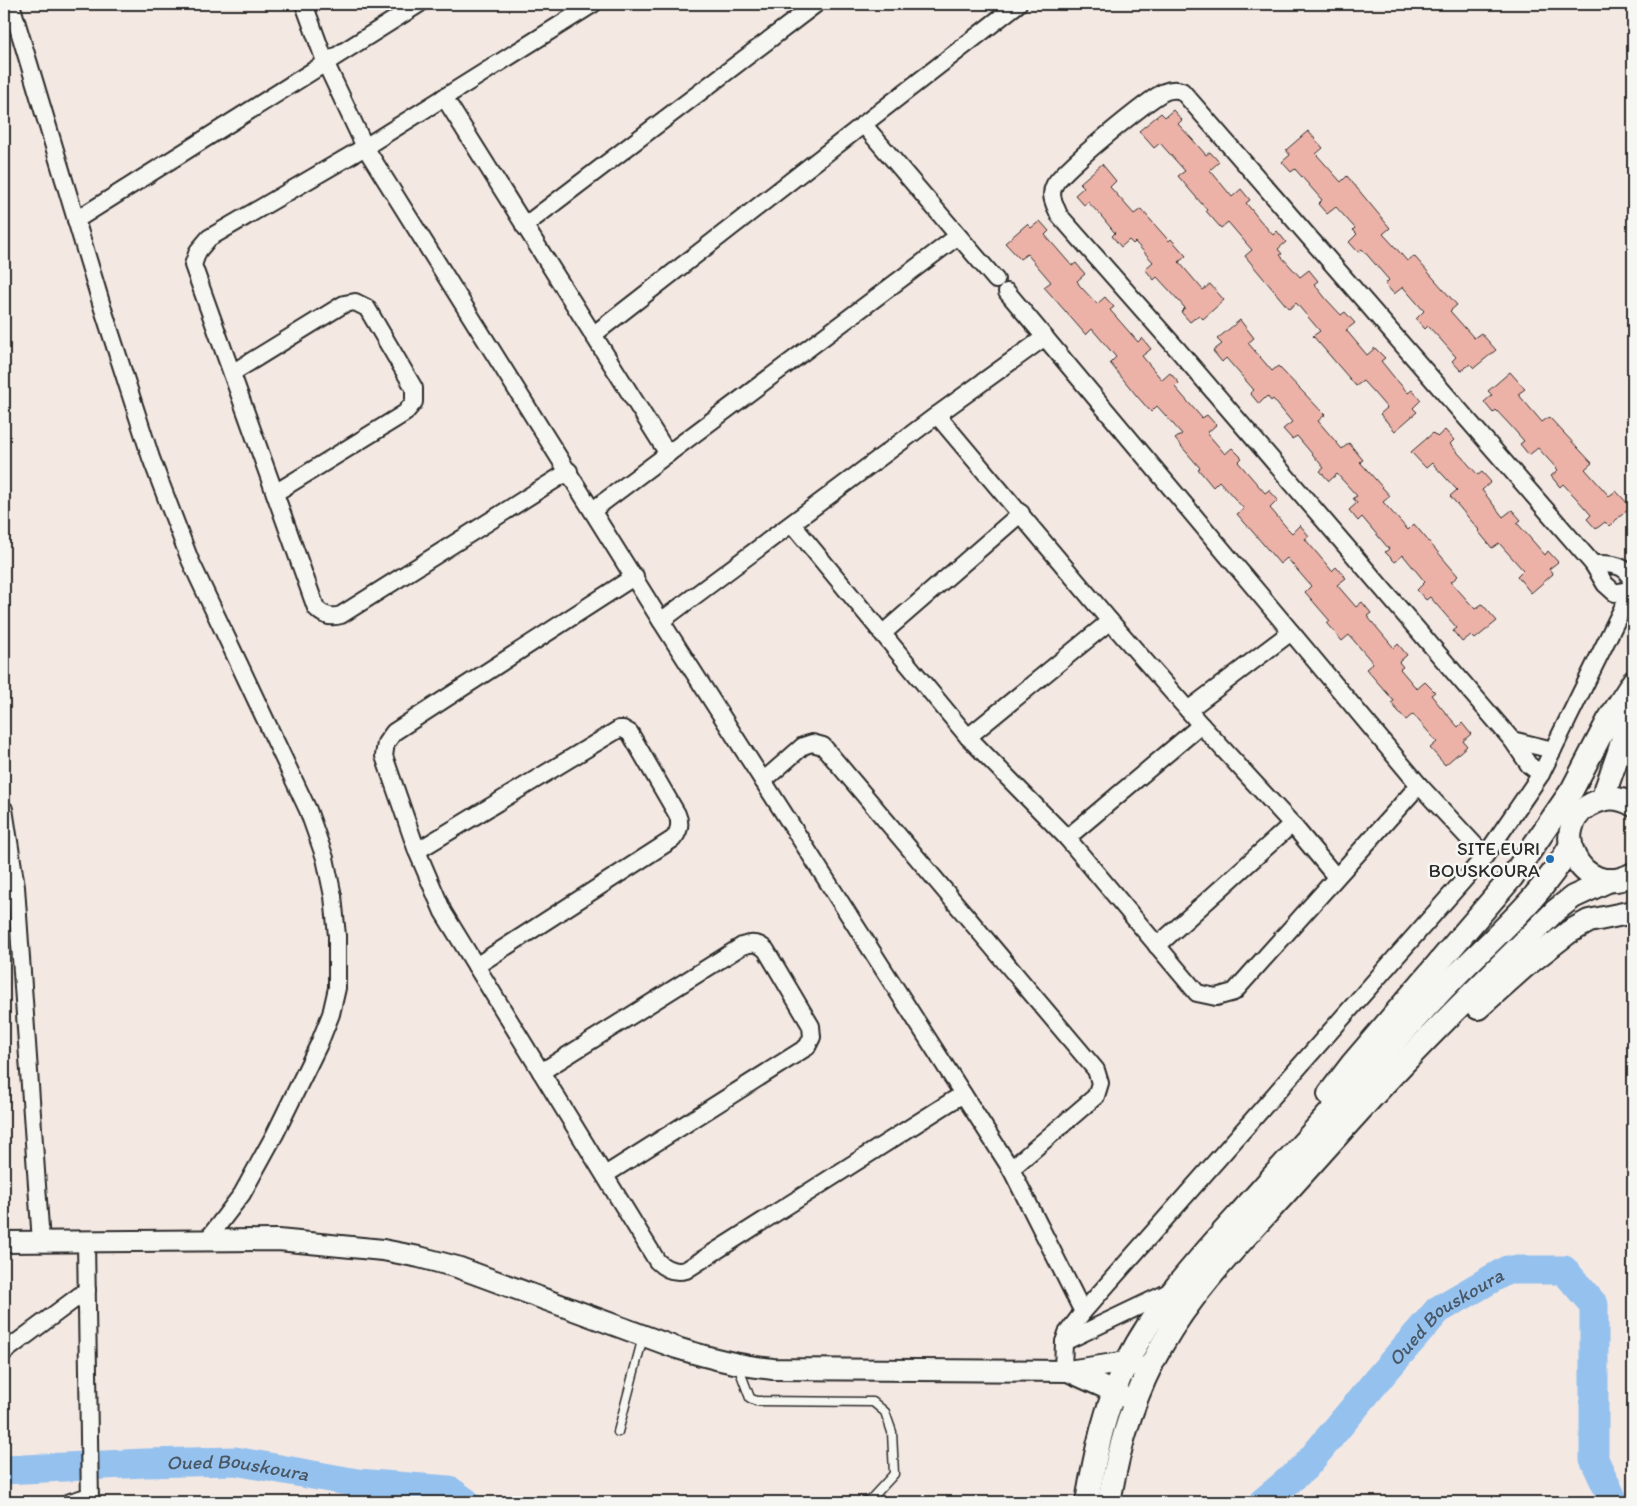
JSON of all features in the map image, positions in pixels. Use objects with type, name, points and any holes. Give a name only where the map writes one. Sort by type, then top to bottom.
[{"type":"main road","points":[[1290,1158],[1303,1129],[1352,1064],[1512,877],[1572,790],[1608,721],[1633,682]]},
{"type":"main road","points":[[1602,800],[1633,703]]},
{"type":"main road","points":[[1087,1502],[1093,1470],[1114,1393],[1127,1362],[1154,1318],[1175,1289],[1290,1158],[1447,985],[1536,895],[1561,862],[1570,845],[1571,830],[1577,816],[1588,806],[1602,800],[1615,798],[1633,805]]},
{"type":"main road","points":[[1570,845],[1576,860],[1586,872],[1600,879],[1624,879],[1633,874]]},
{"type":"main road","points":[[1109,1502],[1115,1468],[1136,1402],[1149,1371],[1162,1345],[1182,1314],[1220,1265],[1404,1063],[1555,911],[1573,897],[1610,880]]},
{"type":"main road","points":[[1345,1128],[1388,1103],[1474,1011],[1524,967],[1569,932],[1589,921],[1633,912]]},
{"type":"street","points":[[11,4],[102,306],[162,486],[190,560],[308,810],[325,858],[333,896],[337,936],[337,988],[331,1014],[319,1044],[275,1134],[242,1194],[207,1240]]},
{"type":"street","points":[[304,4],[326,64],[365,147],[661,620],[1011,1169],[1083,1312]]},
{"type":"street","points":[[76,220],[419,4]]},
{"type":"street","points":[[569,471],[336,616],[325,615],[316,608],[194,265],[198,251],[209,238],[365,147],[593,4]]},
{"type":"street","points":[[524,226],[816,4]]},
{"type":"street","points":[[593,335],[1018,4]]},
{"type":"street","points":[[1540,774],[1529,766],[1512,740],[1178,350],[1059,215],[1052,193],[1056,180],[1158,96],[1176,89],[1182,91],[1594,564],[1605,584],[1615,593],[1633,588]]},
{"type":"street","points":[[444,98],[668,454]]},
{"type":"street","points":[[863,124],[1045,337],[1419,785],[1485,856]]},
{"type":"street","points":[[593,510],[958,236]]},
{"type":"street","points":[[232,373],[344,304],[355,302],[367,308],[414,388],[414,402],[405,413],[275,493]]},
{"type":"street","points":[[661,620],[1045,337]]},
{"type":"street","points":[[937,415],[1110,621],[1201,725],[1292,824],[1336,877]]},
{"type":"street","points":[[882,634],[1021,513]]},
{"type":"street","points":[[792,524],[968,737],[1067,838],[1197,993],[1216,997],[1234,992],[1419,785]]},
{"type":"street","points":[[635,576],[394,732],[386,743],[384,756],[417,851],[443,912],[657,1261],[668,1270],[686,1270],[963,1094]]},
{"type":"street","points":[[1066,1371],[1064,1342],[1067,1333],[1083,1312],[1485,856],[1540,774],[1633,588]]},
{"type":"street","points":[[968,737],[1110,621]]},
{"type":"street","points":[[1188,710],[1291,632]]},
{"type":"street","points":[[1067,838],[1201,725]]},
{"type":"street","points":[[417,851],[619,729],[630,733],[677,814],[680,825],[673,839],[476,966]]},
{"type":"street","points":[[1512,740],[1553,750]]},
{"type":"street","points":[[763,781],[803,746],[812,743],[823,746],[1096,1070],[1100,1083],[1096,1096],[1011,1169]]},
{"type":"street","points":[[4,809],[16,887],[41,1242]]},
{"type":"street","points":[[1157,946],[1292,824]]},
{"type":"street","points":[[541,1072],[742,946],[757,944],[766,950],[811,1026],[812,1037],[807,1047],[604,1175]]},
{"type":"street","points":[[4,1242],[278,1240],[383,1250],[419,1257],[494,1279],[707,1358],[773,1369],[1066,1371],[1127,1362],[1149,1371]]},
{"type":"street","points":[[70,1502],[90,1499],[86,1242]]},
{"type":"street","points":[[1064,1342],[1175,1289]]},
{"type":"street","points":[[4,1352],[87,1290]]},
{"type":"street","points":[[1066,1371],[1136,1402]]},
{"type":"lane","points":[[618,1432],[644,1335]]},
{"type":"lane","points":[[738,1364],[750,1398],[756,1401],[873,1402],[885,1412],[892,1432],[894,1474],[871,1498],[864,1502]]},
{"type":"building","points":[[1173,110],[1182,120],[1178,124],[1206,155],[1210,152],[1219,162],[1210,170],[1232,197],[1241,189],[1250,200],[1246,203],[1259,219],[1273,235],[1277,231],[1286,242],[1278,249],[1282,254],[1280,255],[1300,277],[1309,270],[1318,281],[1314,284],[1327,300],[1341,315],[1345,312],[1355,323],[1346,330],[1367,355],[1375,348],[1385,358],[1381,361],[1408,393],[1412,390],[1421,400],[1413,408],[1417,412],[1395,431],[1380,414],[1387,408],[1363,381],[1356,386],[1313,336],[1320,331],[1296,303],[1289,309],[1245,256],[1252,250],[1228,222],[1221,228],[1206,211],[1178,176],[1185,171],[1160,143],[1154,148],[1139,131],[1161,113],[1165,117]]},
{"type":"building","points":[[1308,131],[1323,148],[1316,154],[1341,182],[1347,176],[1390,228],[1383,234],[1407,261],[1414,256],[1457,305],[1450,311],[1474,338],[1481,333],[1496,350],[1474,368],[1470,364],[1461,371],[1452,361],[1456,357],[1428,326],[1425,329],[1416,319],[1424,311],[1403,287],[1394,294],[1385,284],[1389,280],[1362,249],[1358,252],[1349,242],[1357,234],[1353,230],[1355,228],[1336,207],[1327,214],[1318,204],[1322,200],[1295,169],[1291,172],[1282,162],[1290,155],[1286,150]]},
{"type":"building","points":[[1102,164],[1116,181],[1110,187],[1134,214],[1141,209],[1169,241],[1171,239],[1186,256],[1179,262],[1203,290],[1210,284],[1224,300],[1203,319],[1199,315],[1190,322],[1181,312],[1185,308],[1157,277],[1154,280],[1145,269],[1153,262],[1135,242],[1133,244],[1129,240],[1121,247],[1112,236],[1115,233],[1102,217],[1088,202],[1084,205],[1075,195],[1084,187],[1080,183]]},
{"type":"building","points":[[1040,221],[1049,231],[1045,235],[1072,266],[1076,263],[1085,274],[1077,281],[1080,286],[1097,304],[1105,297],[1114,307],[1110,310],[1138,342],[1142,338],[1151,349],[1142,356],[1162,380],[1170,373],[1179,383],[1175,387],[1202,418],[1207,415],[1216,425],[1207,433],[1225,454],[1232,448],[1242,458],[1238,462],[1265,493],[1269,490],[1278,500],[1270,508],[1287,528],[1292,533],[1300,525],[1309,536],[1305,539],[1332,571],[1336,567],[1346,578],[1337,585],[1356,607],[1362,602],[1371,613],[1367,616],[1394,648],[1398,644],[1407,655],[1399,662],[1403,667],[1400,669],[1417,689],[1425,682],[1435,692],[1431,695],[1458,727],[1462,723],[1471,734],[1463,741],[1467,746],[1445,765],[1430,748],[1437,742],[1413,714],[1406,720],[1391,703],[1394,701],[1366,669],[1373,663],[1349,635],[1342,641],[1327,624],[1330,621],[1305,592],[1311,586],[1287,558],[1280,564],[1237,514],[1244,509],[1219,481],[1213,487],[1198,469],[1200,468],[1175,439],[1182,434],[1157,406],[1151,412],[1136,395],[1110,363],[1116,357],[1092,329],[1086,335],[1044,287],[1051,282],[1027,254],[1020,259],[1005,243],[1027,224],[1031,228]]},
{"type":"building","points":[[1240,320],[1254,338],[1248,343],[1272,371],[1278,366],[1325,415],[1318,421],[1342,449],[1349,443],[1363,460],[1360,462],[1390,496],[1383,502],[1408,530],[1414,524],[1458,576],[1451,582],[1475,609],[1482,604],[1497,621],[1475,639],[1471,635],[1462,642],[1453,631],[1457,628],[1430,597],[1426,600],[1417,590],[1425,582],[1403,555],[1395,562],[1385,552],[1389,549],[1362,517],[1358,521],[1349,510],[1357,503],[1353,498],[1357,496],[1337,474],[1329,481],[1320,471],[1324,468],[1297,436],[1292,439],[1283,429],[1292,422],[1273,399],[1271,401],[1267,396],[1259,404],[1250,393],[1254,390],[1226,358],[1222,362],[1213,351],[1222,344],[1217,339]]},
{"type":"building","points":[[1510,372],[1525,389],[1518,394],[1542,422],[1549,417],[1592,463],[1585,469],[1609,496],[1616,491],[1631,507],[1609,526],[1605,522],[1596,529],[1587,519],[1591,515],[1563,484],[1560,487],[1551,476],[1558,470],[1538,448],[1529,455],[1520,444],[1524,441],[1496,410],[1493,413],[1484,402],[1492,395],[1488,391]]},
{"type":"building","points":[[1445,430],[1454,440],[1450,444],[1478,475],[1482,472],[1491,482],[1482,490],[1503,517],[1512,510],[1521,520],[1517,523],[1545,555],[1548,551],[1558,562],[1549,569],[1553,574],[1531,593],[1517,576],[1523,570],[1499,543],[1492,548],[1450,496],[1457,490],[1432,463],[1426,468],[1411,452],[1433,433],[1437,437]]},
{"type":"waterway","name":"Oued Bouskoura","points":[[1263,1502],[1305,1467],[1438,1310],[1507,1270],[1564,1270],[1594,1305],[1594,1459],[1614,1502]]},
{"type":"waterway","name":"Oued Bouskoura","points":[[4,1470],[145,1463],[235,1461],[357,1483],[449,1490],[466,1502]]},
{"type":"place","name":"SITE EURI BOUSKOURA","points":[[1550,859]]}]
